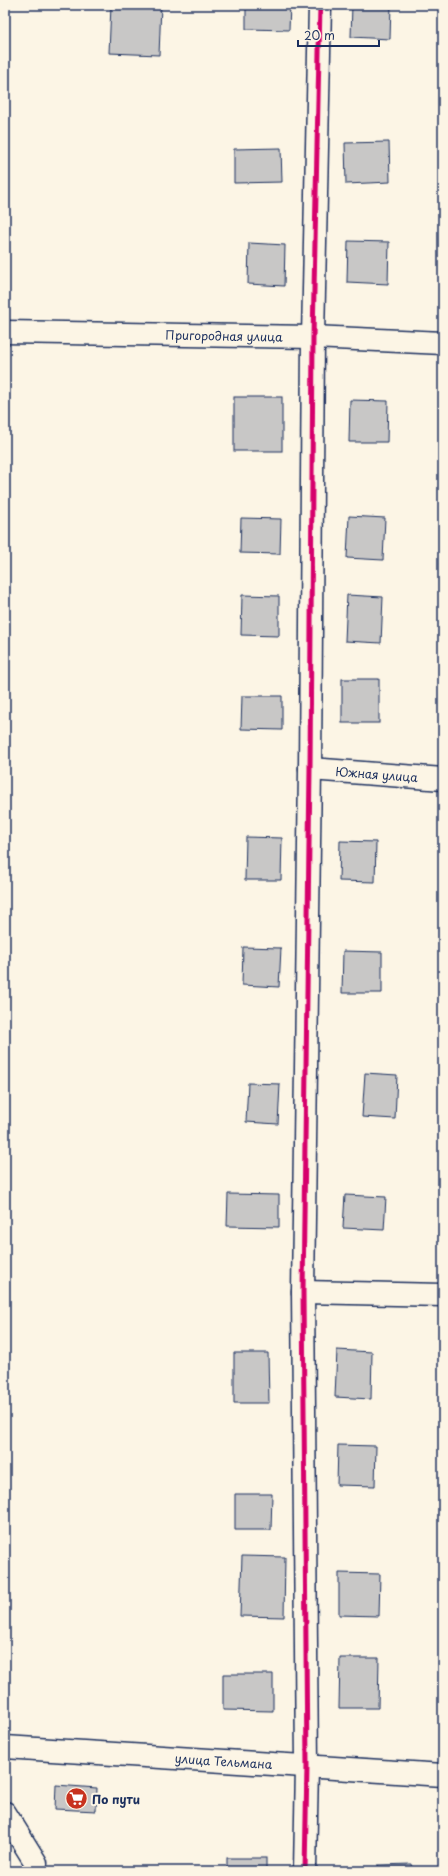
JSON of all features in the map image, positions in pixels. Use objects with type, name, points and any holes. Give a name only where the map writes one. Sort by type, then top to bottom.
[{"type":"street","points":[[305,1871],[307,1766],[303,1292],[310,769],[313,337],[320,5]]},
{"type":"street","name":"Пригородная улица","points":[[5,332],[313,337],[443,343]]},
{"type":"street","name":"Южная улица","points":[[310,769],[443,779]]},
{"type":"street","points":[[303,1292],[443,1295]]},
{"type":"street","name":"улица Тельмана","points":[[5,1747],[443,1775]]},
{"type":"street","points":[[5,1813],[36,1863],[35,1871]]},
{"type":"building","points":[[111,5],[161,5],[159,55],[109,53]]},
{"type":"building","points":[[246,5],[290,5],[289,30],[246,29]]},
{"type":"building","points":[[352,5],[391,5],[390,39],[351,37]]},
{"type":"building","points":[[389,142],[390,182],[346,184],[345,143]]},
{"type":"building","points":[[281,148],[282,182],[234,183],[234,149]]},
{"type":"building","points":[[348,241],[389,242],[388,284],[347,282]]},
{"type":"building","points":[[249,243],[285,245],[284,286],[248,284]]},
{"type":"building","points":[[234,397],[282,397],[282,451],[234,451]]},
{"type":"building","points":[[350,400],[388,401],[387,442],[349,442]]},
{"type":"building","points":[[349,516],[385,518],[383,560],[347,558]]},
{"type":"building","points":[[241,518],[281,519],[280,554],[240,553]]},
{"type":"building","points":[[242,595],[279,596],[279,636],[241,635]]},
{"type":"building","points":[[347,595],[383,597],[381,643],[345,641]]},
{"type":"building","points":[[342,679],[379,679],[379,723],[342,723]]},
{"type":"building","points":[[242,696],[282,696],[282,730],[241,729]]},
{"type":"building","points":[[246,837],[282,838],[281,880],[245,880]]},
{"type":"building","points":[[340,841],[376,842],[375,882],[339,881]]},
{"type":"building","points":[[243,947],[281,948],[279,987],[242,985]]},
{"type":"building","points":[[343,951],[382,952],[382,993],[342,993]]},
{"type":"building","points":[[365,1073],[397,1075],[395,1119],[362,1117]]},
{"type":"building","points":[[248,1083],[280,1084],[278,1124],[246,1122]]},
{"type":"building","points":[[228,1194],[279,1195],[279,1227],[227,1226]]},
{"type":"building","points":[[345,1195],[386,1197],[384,1230],[343,1228]]},
{"type":"building","points":[[337,1350],[372,1352],[371,1399],[335,1397]]},
{"type":"building","points":[[234,1353],[268,1353],[269,1403],[234,1403]]},
{"type":"building","points":[[338,1445],[376,1446],[375,1486],[337,1485]]},
{"type":"building","points":[[235,1494],[272,1494],[271,1530],[235,1530]]},
{"type":"building","points":[[242,1556],[285,1557],[284,1617],[240,1616]]},
{"type":"building","points":[[339,1573],[380,1574],[379,1616],[339,1615]]},
{"type":"building","points":[[340,1658],[379,1658],[378,1708],[339,1708]]},
{"type":"building","points":[[223,1674],[273,1674],[273,1711],[223,1710]]},
{"type":"building","name":"По пути","points":[[56,1785],[97,1788],[96,1811],[55,1809]]},
{"type":"building","points":[[227,1858],[266,1858],[266,1871],[227,1871]]},
{"type":"building","points":[[412,1864],[413,1871],[378,1871],[378,1865]]},
{"type":"cycle path","points":[[305,1871],[307,1766],[303,1292],[310,769],[313,337],[320,5]]},
{"type":"place","name":"По пути","points":[[76,1799]]}]
